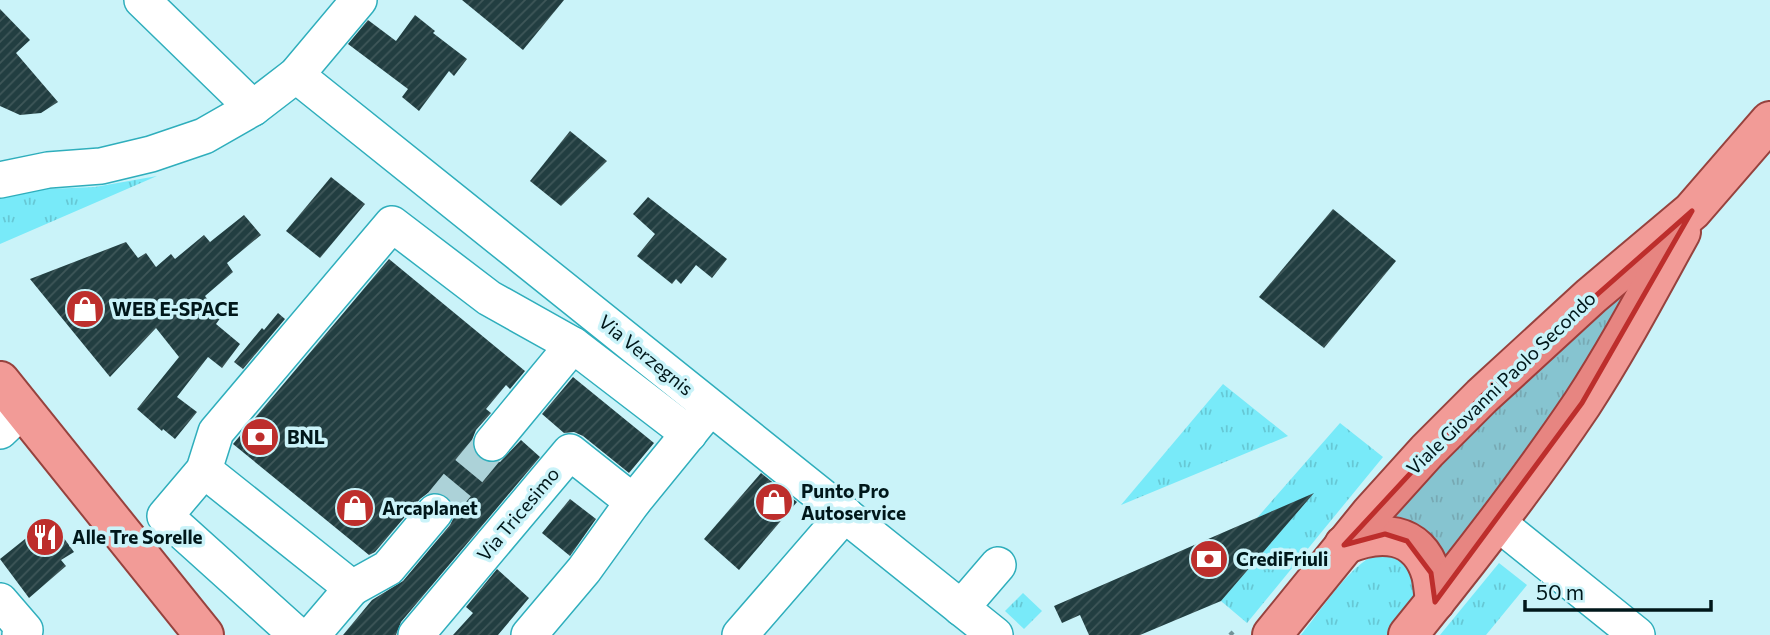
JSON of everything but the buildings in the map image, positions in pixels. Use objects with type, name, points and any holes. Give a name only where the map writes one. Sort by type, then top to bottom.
[{"type":"main road","name":"Viale Giovanni Paolo Secondo","points":[[1272,635],[1402,476],[1482,396],[1591,296],[1692,211],[1770,121]]},
{"type":"main road","name":"Viale Giovanni Paolo Secondo","points":[[1408,635],[1498,523],[1582,403],[1639,309],[1692,211]]},
{"type":"main road","points":[[8,407],[204,635]]},
{"type":"main road","points":[[1344,545],[1363,537],[1385,534],[1407,541],[1423,556],[1431,573],[1435,601]]},
{"type":"street","points":[[142,0],[253,107]]},
{"type":"street","points":[[0,180],[48,170],[100,166],[151,154],[204,135],[253,107],[296,75],[351,3]]},
{"type":"street","name":"Via Verzegnis","points":[[296,75],[995,635]]},
{"type":"street","points":[[0,160],[48,170]]},
{"type":"street","points":[[297,635],[165,516],[205,470],[216,432],[392,224],[489,298],[573,345],[689,433]]},
{"type":"street","points":[[492,443],[573,345]]},
{"type":"street","points":[[529,635],[584,570],[633,502],[711,407]]},
{"type":"street","name":"Via Tricesimo","points":[[416,635],[570,452],[633,502]]},
{"type":"street","points":[[205,470],[352,588]]},
{"type":"street","points":[[312,635],[352,588],[388,568],[435,512]]},
{"type":"street","points":[[740,635],[845,514]]},
{"type":"street","points":[[1498,523],[1637,635]]},
{"type":"street","points":[[961,608],[998,565]]},
{"type":"street","points":[[0,601],[25,630],[20,635]]},
{"type":"highlighted area","points":[[1692,211],[1582,403],[1435,602],[1431,573],[1407,541],[1385,534],[1344,545],[1482,396]]},
{"type":"green space","points":[[157,176],[0,244],[0,191],[95,187]]},
{"type":"green space","points":[[1635,277],[1643,280],[1481,523],[1442,571],[1391,523],[1430,474]]},
{"type":"green space","points":[[1223,384],[1288,436],[1121,505]]},
{"type":"green space","points":[[1340,423],[1383,457],[1247,623],[1221,601],[1313,494],[1257,518]]},
{"type":"green space","points":[[1376,555],[1393,557],[1406,563],[1414,574],[1419,590],[1393,635],[1301,635],[1346,578],[1366,560]]},
{"type":"green space","points":[[1499,563],[1527,585],[1486,635],[1440,635]]},
{"type":"green space","points":[[1023,593],[1042,611],[1024,629],[1005,611]]},
{"type":"tunnel","points":[[435,512],[492,443]]},
{"type":"place","name":"WEB E-SPACE","points":[[85,309]]},
{"type":"place","name":"BNL","points":[[260,437]]},
{"type":"place","name":"Punto Pro Autoservice","points":[[774,502]]},
{"type":"place","name":"Arcaplanet","points":[[355,508]]},
{"type":"place","name":"Alle Tre Sorelle","points":[[45,537]]},
{"type":"place","name":"CrediFriuli","points":[[1209,559]]}]
